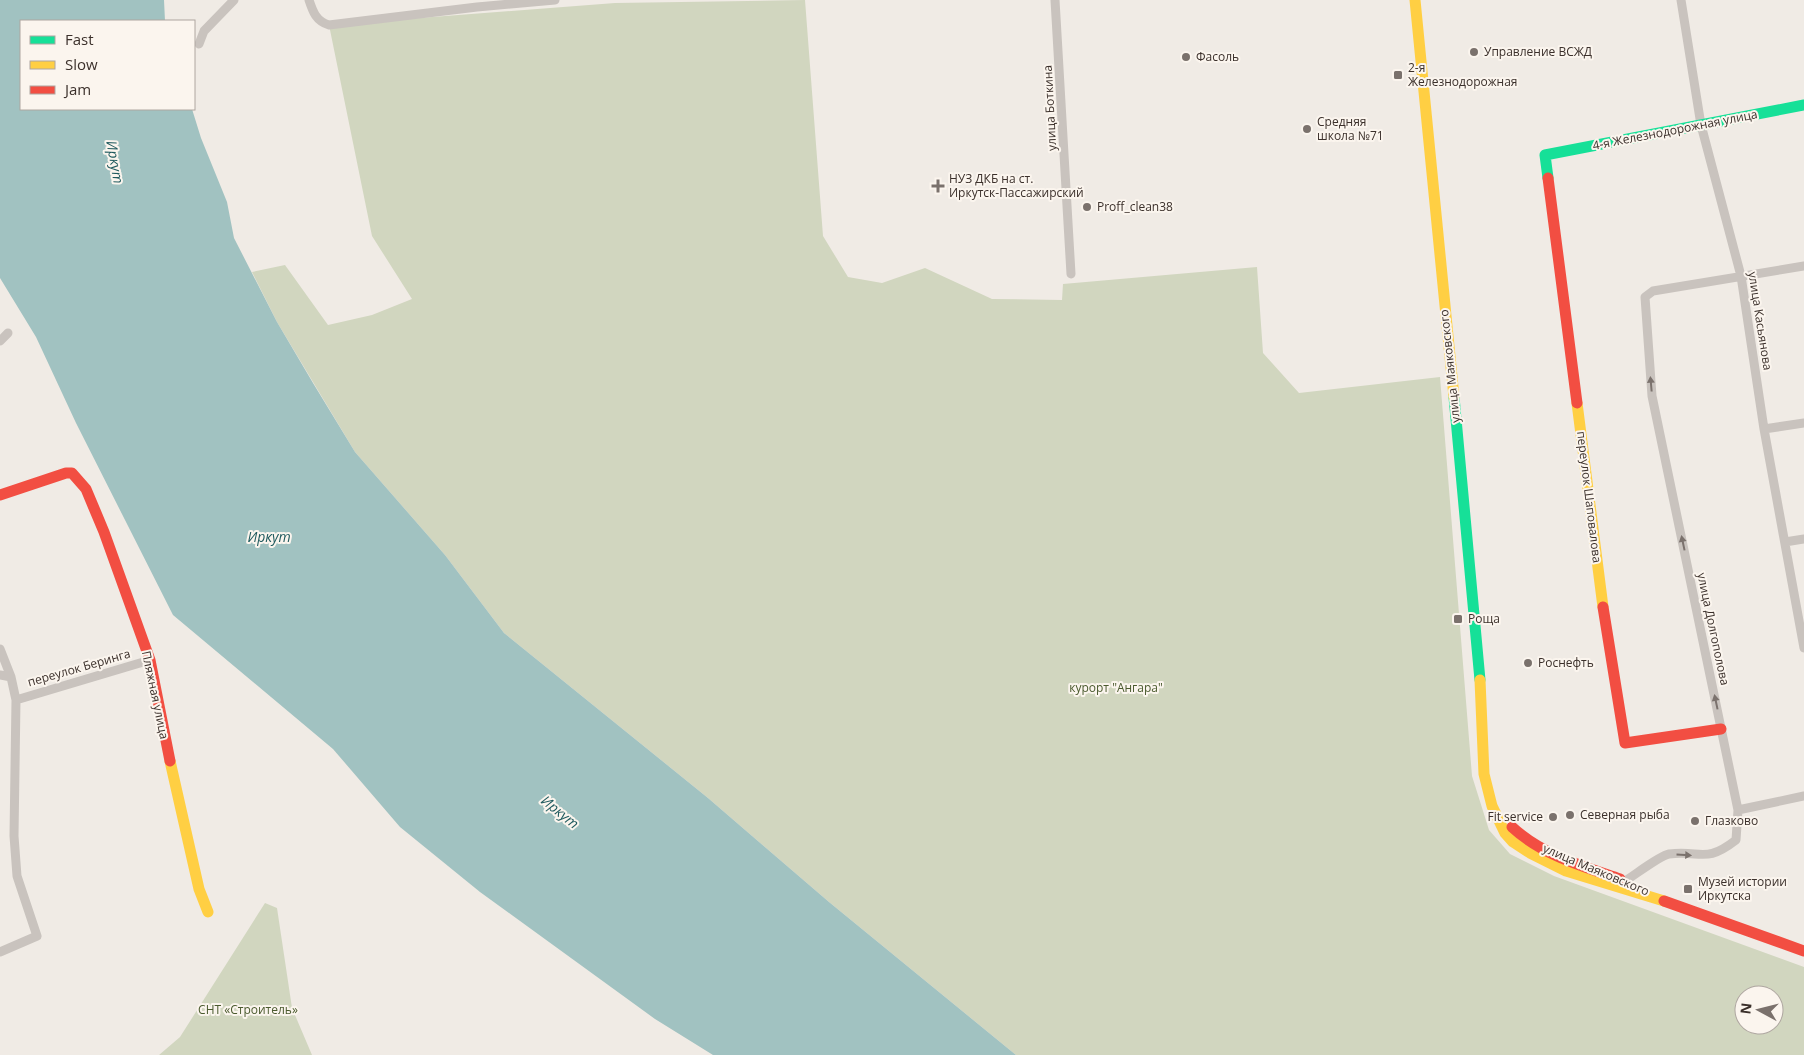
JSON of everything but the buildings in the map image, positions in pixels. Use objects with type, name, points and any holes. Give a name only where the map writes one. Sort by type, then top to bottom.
[{"type":"street","points":[[199,44],[204,31],[234,0]]},
{"type":"street","points":[[309,0],[314,14],[322,23],[329,25],[477,6],[555,0]]},
{"type":"street","name":"улица Боткина","points":[[1055,0],[1072,274]]},
{"type":"street","name":"улица Маяковского","points":[[1415,0],[1477,630],[1483,732],[1480,747],[1486,786],[1498,820],[1512,841],[1534,855],[1577,875],[1666,901],[1804,951]]},
{"type":"street","name":"улица Касьянова","points":[[1681,0],[1701,125],[1741,276],[1764,429],[1804,648]]},
{"type":"street","name":"4-я Железнодорожная улица","points":[[1545,155],[1804,105]]},
{"type":"street","name":"переулок Шаповалова","points":[[1545,155],[1600,587],[1625,743],[1722,729]]},
{"type":"street","points":[[1741,276],[1804,266]]},
{"type":"street","name":"улица Долгополова","points":[[1625,881],[1668,854],[1696,856],[1719,853],[1736,840],[1738,810],[1652,396],[1644,300],[1646,294],[1652,291],[1741,276]]},
{"type":"street","points":[[0,342],[8,333]]},
{"type":"street","points":[[1764,429],[1804,423]]},
{"type":"street","name":"Пляжная улица","points":[[0,495],[59,474],[72,473],[86,489],[104,532],[150,660],[167,750],[199,889],[208,912]]},
{"type":"street","points":[[1785,542],[1804,539]]},
{"type":"street","points":[[0,649],[11,677],[16,700],[14,836],[17,876],[37,936],[0,952]]},
{"type":"street","name":"переулок Беринга","points":[[16,700],[150,660]]},
{"type":"street","points":[[0,675],[11,677]]},
{"type":"street","name":"улица Маяковского","points":[[1483,732],[1489,742],[1492,773],[1499,800],[1513,828],[1546,851],[1625,881],[1666,901]]},
{"type":"street","points":[[1738,810],[1804,796]]},
{"type":"green space","name":"курорт \"Ангара\"","points":[[805,0],[823,236],[848,277],[882,283],[925,268],[992,299],[1062,300],[1063,284],[1257,267],[1263,353],[1299,393],[1440,377],[1472,776],[1489,830],[1510,854],[1554,876],[1804,967],[1804,1055],[1016,1055],[829,902],[708,798],[504,633],[445,555],[355,452],[277,322],[252,272],[285,265],[328,325],[372,315],[412,299],[372,236],[329,25],[615,3]]},
{"type":"green space","name":"СНТ «Строитель»","points":[[265,903],[277,908],[292,1008],[312,1055],[159,1055],[180,1037]]},
{"type":"water","name":"Иркут","points":[[0,0],[164,0],[165,20],[20,20],[20,110],[192,110],[201,138],[227,202],[234,238],[277,322],[313,383],[355,452],[445,555],[504,633],[708,798],[829,902],[1016,1055],[713,1055],[655,1019],[480,892],[400,827],[333,749],[173,615],[76,423],[36,337],[0,278]]},
{"type":"traffic: fast","points":[[1548,178],[1545,155],[1804,105]]},
{"type":"traffic: fast","points":[[1454,397],[1480,680]]},
{"type":"traffic: slow","points":[[1415,0],[1454,397]]},
{"type":"traffic: slow","points":[[1577,403],[1603,607]]},
{"type":"traffic: slow","points":[[1480,680],[1484,774],[1492,806],[1505,833],[1513,842],[1530,853],[1566,871],[1664,901]]},
{"type":"traffic: slow","points":[[170,761],[199,889],[208,912]]},
{"type":"traffic: jam","points":[[1548,178],[1577,403]]},
{"type":"traffic: jam","points":[[0,495],[66,473],[72,473],[86,489],[104,532],[150,660],[170,761]]},
{"type":"traffic: jam","points":[[1603,607],[1625,743],[1721,729]]},
{"type":"traffic: jam","points":[[1512,827],[1536,845],[1563,859],[1620,879]]},
{"type":"traffic: jam","points":[[1664,901],[1804,951]]},
{"type":"place","name":"Управление ВСЖД","points":[[1474,52]]},
{"type":"place","name":"Фасоль","points":[[1186,57]]},
{"type":"place","name":"2-я Железнодорожная","points":[[1398,75]]},
{"type":"place","name":"Средняя школа №71","points":[[1307,129]]},
{"type":"place","name":"НУЗ ДКБ на ст. Иркутск-Пассажирский","points":[[938,186]]},
{"type":"place","name":"Proff_clean38","points":[[1087,207]]},
{"type":"place","name":"Роща","points":[[1458,619]]},
{"type":"place","name":"Роснефть","points":[[1528,663]]},
{"type":"place","name":"Северная рыба","points":[[1570,815]]},
{"type":"place","name":"Fit service","points":[[1553,817]]},
{"type":"place","name":"Глазково","points":[[1695,821]]},
{"type":"place","name":"Музей истории Иркутска","points":[[1688,889]]}]
